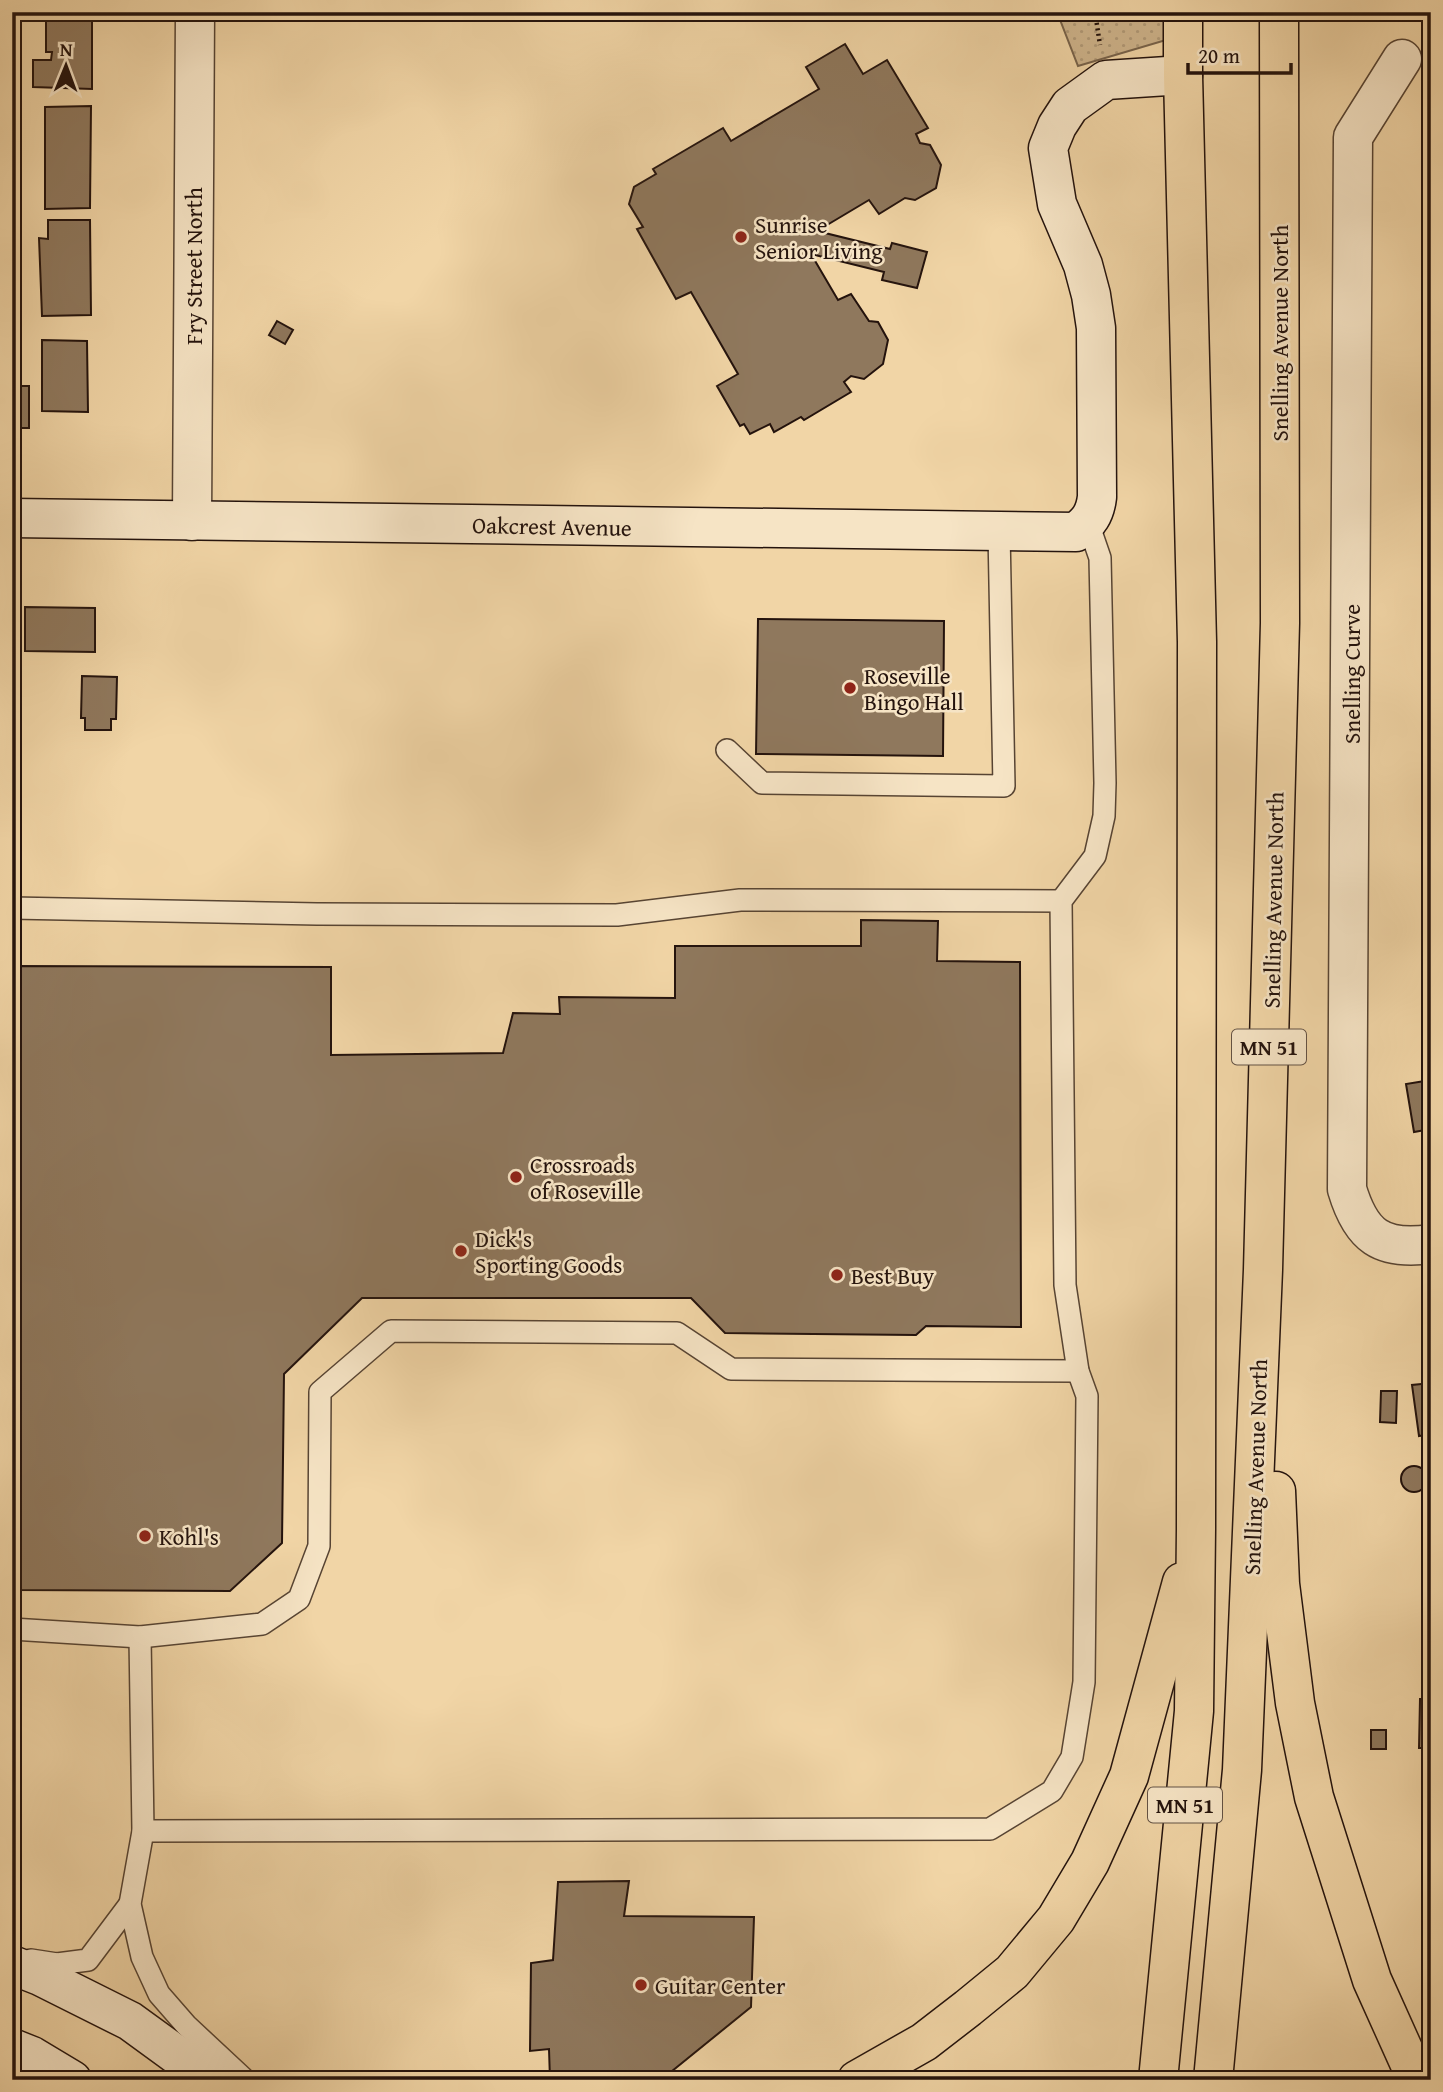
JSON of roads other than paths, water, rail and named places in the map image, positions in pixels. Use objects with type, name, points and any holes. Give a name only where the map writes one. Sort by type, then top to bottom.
[{"type":"highway","name":"MN 51","points":[[1158,2080],[1194,1711],[1197,642],[1183,12]]},
{"type":"highway","name":"Snelling Avenue North","points":[[1213,2080],[1242,1770],[1263,1270],[1280,623],[1279,12]]},
{"type":"highway","points":[[1263,1270],[1280,1584],[1295,1703],[1314,1797],[1372,1980],[1417,2080]]},
{"type":"highway","points":[[857,2080],[925,2042],[977,2001],[1012,1972],[1056,1919],[1090,1862],[1129,1776],[1196,1529]]},
{"type":"street","name":"Fry Street North","points":[[192,521],[195,12]]},
{"type":"street","name":"Snelling Curve","points":[[1402,59],[1353,137],[1347,1189],[1354,1213],[1365,1229],[1390,1245],[1431,1244]]},
{"type":"street","points":[[1088,523],[1096,510],[1097,497],[1096,328],[1083,265],[1057,204],[1048,148],[1070,106],[1106,80],[1183,75]]},
{"type":"street","name":"Oakcrest Avenue","points":[[12,518],[999,532],[1076,532],[1088,523]]},
{"type":"street","points":[[12,1965],[130,2021],[211,2080]]},
{"type":"street","points":[[12,2048],[32,2056],[72,2080]]},
{"type":"lane","points":[[143,1831],[990,1829],[1052,1791],[1072,1757],[1084,1682],[1087,1396],[1079,1371],[1065,1285],[1061,901],[1095,856],[1104,816],[1100,558],[1088,523]]},
{"type":"lane","points":[[727,750],[762,783],[1004,786],[999,532]]},
{"type":"lane","points":[[12,908],[317,914],[617,915],[740,900],[1061,901]]},
{"type":"lane","points":[[12,1629],[139,1637],[262,1624],[299,1599],[319,1546],[320,1392],[391,1331],[677,1333],[731,1369],[1079,1371]]},
{"type":"lane","points":[[139,1637],[143,1831],[130,1904],[142,1957],[159,1994],[186,2025],[245,2080]]},
{"type":"lane","points":[[12,1956],[57,1964],[88,1960],[130,1904]]},
{"type":"place","name":"Sunrise Senior Living","points":[[741,237]]},
{"type":"place","name":"Roseville Bingo Hall","points":[[850,688]]},
{"type":"place","name":"Crossroads of Roseville","points":[[516,1177]]},
{"type":"place","name":"Dick's Sporting Goods","points":[[461,1251]]},
{"type":"place","name":"Best Buy","points":[[837,1275]]},
{"type":"place","name":"Kohl's","points":[[145,1536]]},
{"type":"place","name":"Guitar Center","points":[[641,1985]]}]
